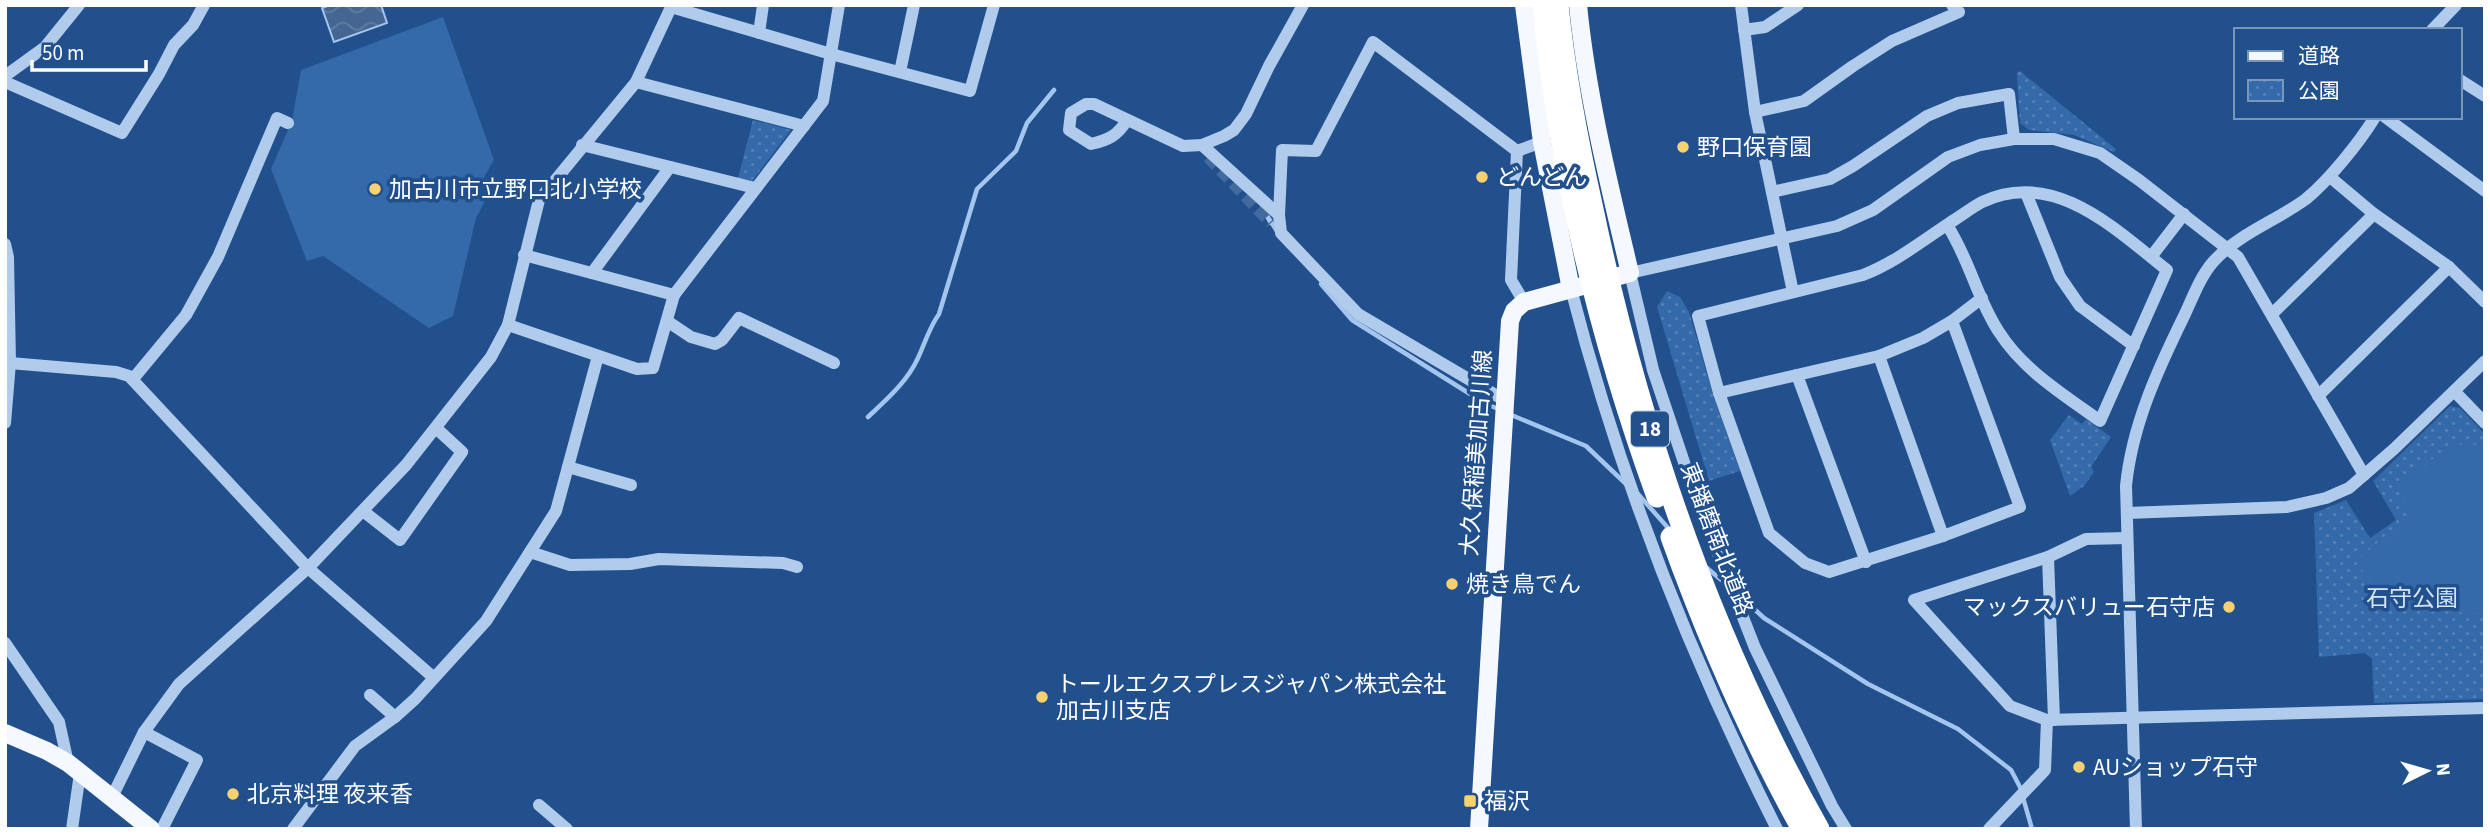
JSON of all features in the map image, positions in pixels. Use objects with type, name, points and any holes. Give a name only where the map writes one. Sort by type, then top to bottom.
[{"type":"highway","name":"東播磨南北道路","points":[[1543,5],[1560,133],[1583,243],[1612,360],[1644,460],[1706,628],[1746,717],[1802,829]]},
{"type":"highway","name":"東播磨南北道路","points":[[1558,5],[1577,134],[1599,241],[1626,352],[1658,457],[1726,637],[1819,829]]},
{"type":"main road","points":[[1524,5],[1542,142],[1571,289]]},
{"type":"main road","points":[[1524,302],[1630,273],[1598,136],[1584,59],[1578,5]]},
{"type":"main road","name":"大久保稲美加古川線","points":[[1479,829],[1510,320],[1514,311],[1524,302]]},
{"type":"main road","points":[[5,733],[47,751],[74,768],[151,829]]},
{"type":"street","points":[[5,76],[45,47],[79,5]]},
{"type":"street","points":[[5,82],[122,133],[174,45],[193,25],[204,5]]},
{"type":"street","points":[[759,33],[764,5]]},
{"type":"street","points":[[508,326],[636,369],[653,368],[674,295],[823,101],[839,5]]},
{"type":"street","points":[[900,72],[914,5]]},
{"type":"street","points":[[111,799],[144,732],[179,684],[308,568],[363,511],[406,465],[492,357],[508,326],[539,200],[636,82],[672,6],[831,54],[971,91],[994,5]]},
{"type":"street","points":[[1127,120],[1183,146],[1202,145],[1224,136],[1241,122],[1303,5]]},
{"type":"street","points":[[1741,5],[1755,112],[1793,292]]},
{"type":"street","points":[[1744,30],[1765,27],[1798,5]]},
{"type":"street","points":[[1755,112],[1804,101],[1892,41],[1959,12],[1952,5]]},
{"type":"street","points":[[2434,28],[2456,5]]},
{"type":"street","points":[[1504,400],[1358,314],[1282,233],[1279,215],[1282,150],[1316,151],[1373,42],[1517,150]]},
{"type":"street","points":[[2462,81],[2485,96]]},
{"type":"street","points":[[636,82],[804,126]]},
{"type":"street","points":[[1772,192],[1830,179],[1927,116],[1958,103],[2008,94],[2014,139]]},
{"type":"street","points":[[133,379],[186,315],[218,257],[277,118],[288,123]]},
{"type":"street","points":[[2136,829],[2126,486],[2129,459],[2139,421],[2166,354],[2213,262],[2256,228],[2305,199],[2330,177],[2374,119]]},
{"type":"street","points":[[2388,119],[2485,191]]},
{"type":"street","points":[[1846,829],[1832,806],[1755,648],[1699,505],[1653,370],[1630,273],[1781,239],[1855,219],[1873,210],[1948,157],[1980,145],[2014,139],[2053,139],[2100,153],[2238,257],[2364,475]]},
{"type":"street","points":[[1517,150],[1542,142]]},
{"type":"street","points":[[582,145],[755,188]]},
{"type":"street","points":[[1202,145],[1243,172],[1279,215]]},
{"type":"street","points":[[1517,150],[1511,280],[1524,302]]},
{"type":"street","points":[[592,273],[670,167]]},
{"type":"street","points":[[2330,177],[2374,214],[2449,267],[2485,302]]},
{"type":"street","points":[[2026,193],[2060,277],[2080,306],[2134,346]]},
{"type":"street","points":[[1947,225],[1958,242],[1997,331],[2024,365],[2100,421],[2167,270],[2092,212],[2049,194],[2010,194],[1983,202],[1947,225],[1882,267],[1863,275],[1698,316],[1719,393],[1769,533],[1805,564],[1829,572],[1867,562],[2020,507],[1952,321]]},
{"type":"street","points":[[2151,257],[2184,214]]},
{"type":"street","points":[[2272,314],[2374,214]]},
{"type":"street","points":[[5,244],[8,257],[10,363],[5,423]]},
{"type":"street","points":[[524,255],[674,295]]},
{"type":"street","points":[[2318,396],[2449,267]]},
{"type":"street","points":[[1571,289],[1605,413],[1668,589],[1738,751],[1777,829]]},
{"type":"street","points":[[1719,393],[1879,356],[1923,338],[1952,321],[1982,298]]},
{"type":"street","points":[[667,321],[691,337],[715,344],[722,340],[739,318],[834,363]]},
{"type":"street","points":[[293,829],[355,746],[415,699],[486,621],[555,511],[598,356]]},
{"type":"street","points":[[1879,356],[1943,536]]},
{"type":"street","points":[[2127,513],[2287,507],[2326,498],[2349,488],[2394,449],[2485,361]]},
{"type":"street","points":[[10,363],[124,373],[133,379],[308,568],[433,677]]},
{"type":"street","points":[[1797,375],[1867,562]]},
{"type":"street","points":[[2455,392],[2485,423]]},
{"type":"street","points":[[363,511],[400,540],[463,452],[436,428]]},
{"type":"street","points":[[568,467],[631,485]]},
{"type":"street","points":[[2127,538],[2086,539],[2048,557],[1914,600],[2010,706],[2050,720],[2485,708]]},
{"type":"street","points":[[530,552],[570,565],[631,565],[659,559],[783,562],[797,567]]},
{"type":"street","points":[[1989,829],[2045,771],[2050,720],[2048,557]]},
{"type":"street","points":[[5,643],[59,722],[74,768],[72,829]]},
{"type":"street","points":[[370,695],[395,717]]},
{"type":"street","points":[[144,732],[197,760],[162,829]]},
{"type":"street","points":[[539,805],[567,829]]},
{"type":"green space","points":[[443,17],[494,160],[475,193],[485,201],[476,218],[453,316],[429,328],[323,256],[307,261],[271,169],[292,121],[301,70]]},
{"type":"green space","points":[[2020,71],[2116,149],[2114,152],[2074,135],[2029,130],[2020,123],[2017,73]]},
{"type":"green space","points":[[753,120],[791,130],[752,181],[738,178]]},
{"type":"green space","points":[[1667,291],[1680,297],[1689,312],[1714,398],[1740,471],[1709,481],[1657,307]]},
{"type":"green space","name":"石守公園","points":[[2450,406],[2460,408],[2485,434],[2485,699],[2374,703],[2372,659],[2365,653],[2319,657],[2314,513],[2346,500],[2370,538],[2396,520],[2373,481]]},
{"type":"green space","points":[[2069,415],[2082,424],[2086,419],[2111,437],[2091,467],[2094,472],[2084,486],[2070,496],[2050,440]]},
{"type":"green space","points":[[2452,444],[2477,445],[2485,452],[2483,614],[2429,608],[2395,597],[2367,576],[2356,561],[2410,515],[2397,486]]},
{"type":"water","points":[[330,5],[381,5],[387,23],[334,42],[322,8]]},
{"type":"waterway","points":[[868,417],[902,382],[918,358],[939,314],[977,189],[1016,151],[1027,123],[1054,90]]},
{"type":"waterway","points":[[1271,223],[1262,208],[1277,231]]},
{"type":"waterway","points":[[1321,284],[1352,320],[1486,404],[1501,410]]},
{"type":"waterway","points":[[1509,414],[1586,446],[1626,484]]},
{"type":"waterway","points":[[1638,494],[1669,529]]},
{"type":"waterway","points":[[1707,568],[1725,583]]},
{"type":"waterway","points":[[1739,595],[1764,618],[1868,684],[1958,729],[2011,770],[2020,787],[2032,829]]},
{"type":"tunnel","points":[[1208,157],[1271,223]]},
{"type":"place","name":"野口保育園","points":[[1683,147]]},
{"type":"place","name":"どんどん","points":[[1482,177]]},
{"type":"place","name":"加古川市立野口北小学校","points":[[375,189]]},
{"type":"place","name":"焼き鳥でん","points":[[1452,584]]},
{"type":"place","name":"マックスバリュー石守店","points":[[2229,607]]},
{"type":"place","name":"トールエクスプレスジャパン株式会社 加古川支店","points":[[1042,697]]},
{"type":"place","name":"AUショップ石守","points":[[2079,767]]},
{"type":"place","name":"北京料理 夜来香","points":[[233,794]]},
{"type":"place","name":"福沢","points":[[1470,801]]}]
